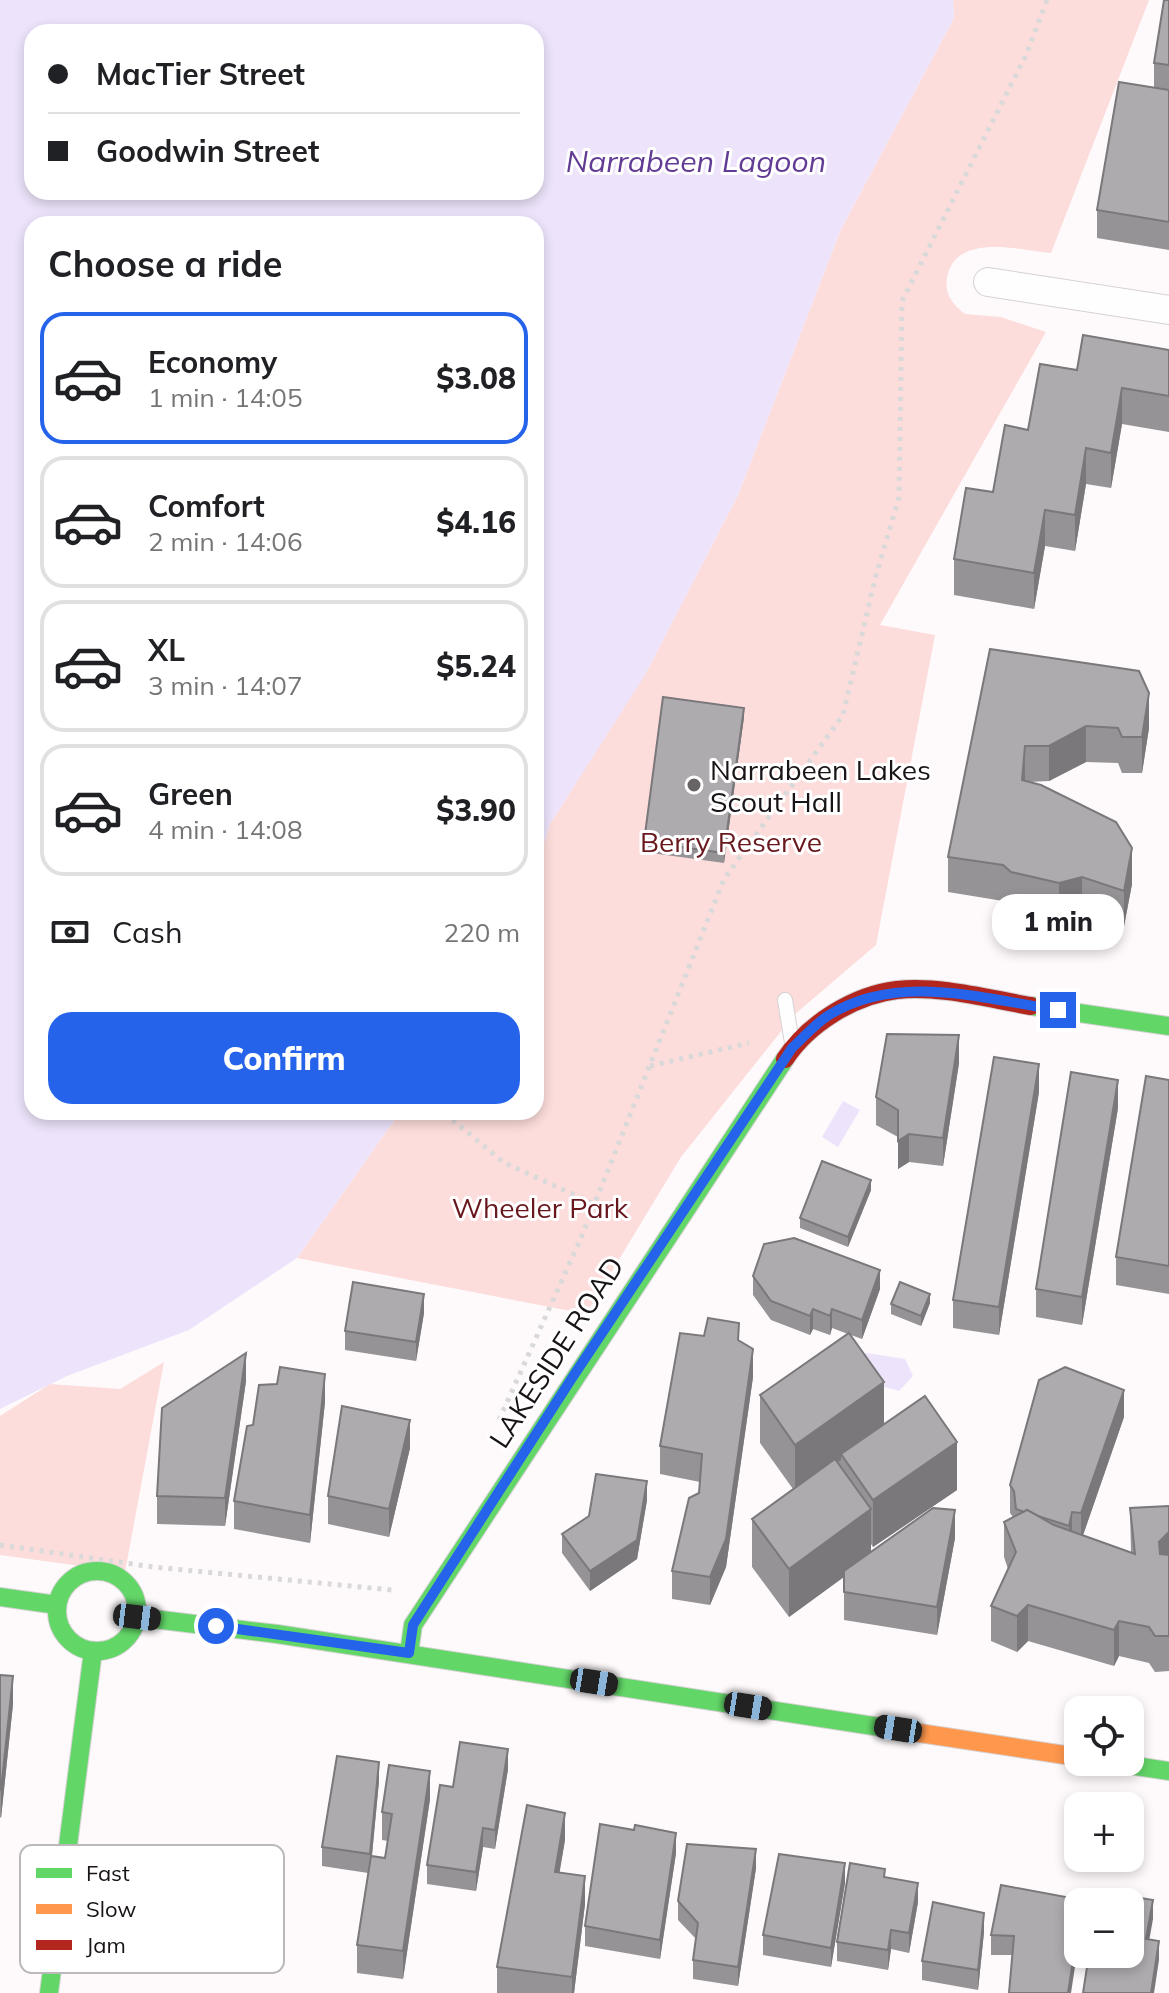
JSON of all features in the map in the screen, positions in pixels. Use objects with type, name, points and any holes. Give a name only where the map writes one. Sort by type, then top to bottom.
[{"type":"street","points":[[988,282],[1169,310]]},
{"type":"street","name":"LAKESIDE ROAD","points":[[409,1653],[413,1625],[572,1378],[792,1048],[828,1016],[863,999],[897,990],[945,993],[1169,1026]]},
{"type":"street","points":[[91,1571],[103,1571],[126,1582],[133,1592],[137,1617],[126,1639],[105,1650],[93,1651],[80,1647],[62,1630],[57,1605],[68,1582],[91,1571]]},
{"type":"street","points":[[0,1597],[57,1605]]},
{"type":"street","points":[[137,1617],[409,1653],[1064,1755]]},
{"type":"street","points":[[68,1845],[93,1651]]},
{"type":"street","points":[[1144,1767],[1169,1771]]},
{"type":"street","points":[[49,1993],[52,1973]]},
{"type":"lane","points":[[785,1000],[792,1048]]},
{"type":"path","points":[[496,1427],[594,1204],[724,879],[843,715],[875,579],[899,497],[902,301],[1026,55],[1047,0]]},
{"type":"path","points":[[451,1120],[503,1162],[594,1204]]},
{"type":"path","points":[[0,1545],[153,1567],[391,1591],[400,1579]]},
{"type":"green space","name":"Berry Reserve","points":[[953,0],[1149,0],[1051,253],[1006,247],[975,249],[962,254],[952,264],[947,278],[950,299],[965,314],[1001,317],[1046,332],[880,625],[935,635],[876,945],[794,1015],[681,1157],[586,1314],[297,1258],[394,1120],[544,1120],[544,843],[550,824],[649,667],[738,495],[841,229],[954,18]]},
{"type":"green space","points":[[164,1362],[125,1572],[0,1555],[0,1416],[50,1384],[120,1389]]},
{"type":"water","name":"Narrabeen Lagoon","points":[[0,0],[953,0],[954,18],[841,229],[738,495],[645,675],[550,824],[544,843],[544,216],[24,216],[24,1120],[394,1120],[297,1258],[189,1330],[67,1376],[0,1409]]},
{"type":"water","points":[[843,1101],[860,1110],[838,1147],[822,1137]]},
{"type":"water","points":[[867,1353],[905,1359],[913,1376],[899,1391],[866,1382],[860,1355]]},
{"type":"building","points":[[1164,0],[1169,0],[1169,65],[1154,63]]},
{"type":"building","points":[[1119,82],[1169,90],[1169,222],[1097,210]]},
{"type":"building","points":[[1083,335],[1169,350],[1169,396],[1122,388],[1111,453],[1086,448],[1075,515],[1045,510],[1034,573],[954,559],[966,488],[993,492],[1005,425],[1028,430],[1040,364],[1077,370]]},
{"type":"building","points":[[990,649],[1139,671],[1149,693],[1142,737],[1122,737],[1118,728],[1086,726],[1049,746],[1025,746],[1022,780],[1041,785],[1116,822],[1132,848],[1124,891],[1082,877],[1059,883],[1011,872],[1003,865],[948,857]]},
{"type":"building","name":"Narrabeen Lakes Scout Hall","points":[[663,697],[744,708],[724,853],[644,842]]},
{"type":"building","points":[[887,1034],[959,1035],[943,1138],[909,1134],[898,1141],[898,1110],[876,1097]]},
{"type":"building","points":[[994,1057],[1039,1064],[999,1307],[953,1300]]},
{"type":"building","points":[[1071,1072],[1118,1080],[1082,1297],[1036,1289]]},
{"type":"building","points":[[1146,1076],[1169,1080],[1169,1266],[1116,1257]]},
{"type":"building","points":[[822,1161],[871,1180],[848,1237],[800,1218]]},
{"type":"building","points":[[794,1238],[880,1270],[862,1320],[832,1309],[830,1316],[813,1309],[810,1316],[771,1301],[753,1276],[764,1244]]},
{"type":"building","points":[[353,1282],[424,1294],[416,1342],[345,1331]]},
{"type":"building","points":[[900,1282],[930,1294],[921,1316],[891,1304]]},
{"type":"building","points":[[708,1318],[739,1323],[738,1340],[753,1349],[726,1539],[710,1577],[672,1571],[689,1498],[699,1493],[702,1454],[660,1446],[680,1333],[704,1336]]},
{"type":"building","points":[[849,1333],[884,1382],[795,1445],[760,1395]]},
{"type":"building","points":[[246,1353],[225,1498],[157,1496],[162,1408]]},
{"type":"building","points":[[280,1367],[325,1374],[310,1515],[234,1501],[247,1426],[253,1425],[259,1385],[277,1384]]},
{"type":"building","points":[[1065,1367],[1124,1390],[1081,1513],[1072,1512],[1069,1526],[1027,1510],[1016,1509],[1014,1491],[1010,1485],[1039,1380]]},
{"type":"building","points":[[925,1396],[957,1442],[873,1500],[841,1454]]},
{"type":"building","points":[[342,1406],[410,1420],[389,1509],[328,1496]]},
{"type":"building","points":[[835,1459],[871,1509],[789,1569],[752,1519]]},
{"type":"building","points":[[596,1474],[647,1481],[637,1540],[590,1571],[562,1534],[589,1516]]},
{"type":"building","points":[[1169,1506],[1169,1532],[1159,1542],[1160,1554],[1169,1555],[1169,1636],[1155,1636],[1149,1627],[1119,1621],[1114,1630],[1028,1605],[1017,1616],[991,1606],[1016,1552],[1004,1522],[1027,1510],[1054,1525],[1135,1554],[1130,1508]]},
{"type":"building","points":[[933,1508],[955,1510],[937,1607],[844,1592],[844,1571]]},
{"type":"building","points":[[0,1675],[13,1676],[1,1790],[0,1790]]},
{"type":"building","points":[[460,1742],[508,1749],[495,1830],[483,1828],[476,1872],[427,1865],[440,1785],[453,1787]]},
{"type":"building","points":[[337,1756],[379,1762],[370,1854],[322,1847]]},
{"type":"building","points":[[389,1765],[430,1771],[403,1951],[357,1945],[371,1856],[385,1858],[392,1814],[382,1812]]},
{"type":"building","points":[[527,1805],[565,1813],[555,1872],[585,1876],[572,1977],[497,1967]]},
{"type":"building","points":[[600,1824],[634,1830],[635,1825],[676,1833],[660,1940],[585,1926]]},
{"type":"building","points":[[687,1844],[756,1849],[738,1967],[693,1960],[698,1923],[678,1901]]},
{"type":"building","points":[[779,1854],[845,1863],[831,1948],[763,1935]]},
{"type":"building","points":[[850,1863],[885,1869],[884,1877],[918,1883],[909,1933],[891,1930],[888,1950],[837,1942]]},
{"type":"building","points":[[1001,1885],[1064,1897],[1064,1968],[1072,1968],[1068,1993],[1009,1993],[1014,1936],[991,1935]]},
{"type":"building","points":[[1144,1898],[1153,1900],[1146,1939],[1159,1941],[1151,1993],[1083,1993],[1087,1968],[1144,1968]]},
{"type":"building","points":[[933,1902],[984,1913],[978,1970],[922,1961]]},
{"type":"traffic: fast","points":[[1031,1006],[1169,1026]]},
{"type":"traffic: fast","points":[[409,1653],[413,1625],[785,1059]]},
{"type":"traffic: fast","points":[[97,1571],[112,1574],[125,1583],[134,1596],[137,1611],[134,1626],[125,1639],[112,1648],[97,1651],[82,1648],[69,1639],[60,1626],[57,1611],[60,1596],[69,1583],[82,1574],[97,1571]]},
{"type":"traffic: fast","points":[[0,1597],[57,1605]]},
{"type":"traffic: fast","points":[[137,1617],[277,1634],[906,1731]]},
{"type":"traffic: fast","points":[[68,1845],[93,1651]]},
{"type":"traffic: fast","points":[[1144,1767],[1169,1771]]},
{"type":"traffic: fast","points":[[49,1993],[52,1973]]},
{"type":"traffic: slow","points":[[906,1731],[1064,1755]]},
{"type":"traffic: jam","points":[[785,1059],[819,1023],[849,1005],[881,993],[930,989],[1031,1006]]},
{"type":"place","name":"Narrabeen Lakes Scout Hall","points":[[694,785]]},
{"type":"route","points":[[216,1626],[409,1653],[413,1625],[700,1183],[792,1048],[828,1016],[863,999],[897,990],[945,993],[1058,1010]]},
{"type":"park label","name":"Wheeler Park","points":[[540,1207]]}]
